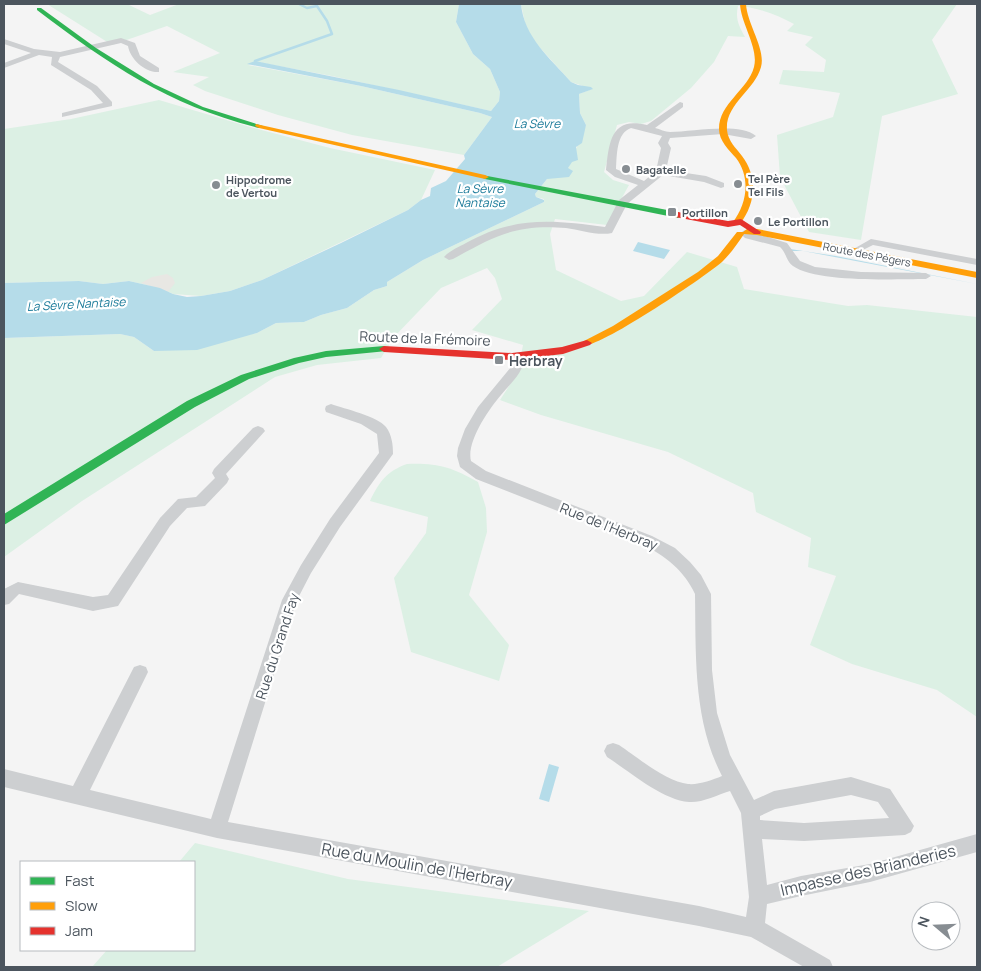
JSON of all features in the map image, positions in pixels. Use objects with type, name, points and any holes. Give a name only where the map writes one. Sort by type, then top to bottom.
[{"type":"street","points":[[28,4],[66,24],[136,78],[193,105],[236,120],[288,132]]},
{"type":"street","points":[[723,132],[726,119],[756,72],[759,64],[759,56],[743,18],[744,4]]},
{"type":"street","points":[[4,41],[36,54],[57,55],[115,41],[127,40],[132,44],[132,52],[136,59],[156,70]]},
{"type":"street","points":[[94,47],[172,88],[288,132]]},
{"type":"street","points":[[4,67],[36,54]]},
{"type":"street","points":[[57,55],[54,63],[94,88],[109,104],[65,115]]},
{"type":"street","points":[[649,128],[680,105]]},
{"type":"street","points":[[644,184],[618,175],[611,170],[612,156],[618,135],[623,127],[632,125],[649,128],[667,135],[723,132],[751,136]]},
{"type":"street","name":"Route des Pégers","points":[[288,132],[443,168],[977,275]]},
{"type":"street","name":"Route de la Frémoire","points":[[4,520],[219,388],[257,372],[296,359],[348,351],[381,350],[519,356],[561,352],[604,335],[703,273],[722,257],[740,229],[752,181],[723,132]]},
{"type":"street","points":[[449,257],[503,230],[531,224],[556,224],[608,231],[622,204],[644,184],[661,172],[666,148],[663,142],[667,135]]},
{"type":"street","points":[[661,172],[706,179],[721,185]]},
{"type":"street","points":[[740,229],[749,236],[782,244],[787,247],[792,260],[798,265],[823,272],[926,276]]},
{"type":"street","points":[[855,252],[871,242],[977,262]]},
{"type":"street","name":"Rue de l'Herbray","points":[[519,356],[520,361],[515,369],[492,398],[466,439],[462,453],[466,464],[480,475],[662,548],[670,552],[696,579],[703,594],[704,670],[709,713],[722,758],[734,780],[751,820],[759,897],[754,928]]},
{"type":"street","name":"Rue du Grand Fay","points":[[217,829],[290,600],[306,569],[335,522],[386,454],[386,444],[382,431],[376,426],[331,409]]},
{"type":"street","points":[[4,599],[11,591],[18,588],[93,604],[113,601],[164,522],[183,503],[200,502],[222,479],[219,473],[258,431]]},
{"type":"street","points":[[78,795],[140,672]]},
{"type":"street","points":[[613,751],[675,790],[688,793],[705,790],[734,780]]},
{"type":"street","name":"Rue du Moulin de l'Herbray","points":[[4,778],[217,829],[689,914],[754,928],[823,967]]},
{"type":"street","points":[[851,786],[884,795],[905,826],[804,832],[751,820],[774,800],[851,786]]},
{"type":"street","name":"Impasse des Brianderies","points":[[759,897],[802,886],[870,873],[977,844]]},
{"type":"green space","points":[[47,4],[127,4],[150,15],[179,4],[459,4],[456,22],[473,54],[490,69],[500,92],[499,101],[491,111],[332,76],[257,62],[248,65],[361,86],[492,117],[464,155],[352,135],[278,115],[205,91],[193,85],[209,77],[173,72],[220,53],[167,26],[112,45]]},
{"type":"green space","points":[[521,4],[957,4],[932,40],[958,94],[882,116],[861,240],[809,232],[780,177],[777,135],[833,117],[840,93],[779,84],[783,70],[824,72],[826,60],[805,45],[813,37],[787,31],[794,24],[767,12],[738,6],[738,22],[745,37],[728,36],[714,62],[691,88],[651,121],[641,124],[629,122],[617,125],[604,172],[613,180],[629,185],[607,225],[555,219],[550,234],[556,270],[621,301],[644,296],[687,252],[737,267],[744,289],[848,306],[867,305],[977,317],[977,717],[937,690],[852,664],[810,645],[836,576],[808,567],[811,538],[756,512],[753,493],[668,452],[541,415],[500,400],[518,372],[523,345],[472,330],[502,299],[495,278],[487,268],[441,288],[394,337],[381,358],[317,365],[275,377],[82,501],[4,557],[4,338],[120,334],[134,337],[154,351],[257,333],[276,323],[304,322],[347,308],[374,290],[387,286],[387,282],[423,260],[544,202],[544,199],[536,197],[535,194],[547,179],[568,168],[586,125],[580,113],[579,94],[592,89],[571,82],[533,40],[525,23]]},
{"type":"green space","name":"Hippodrome de Vertou","points":[[159,100],[330,148],[435,170],[421,200],[408,210],[262,280],[230,291],[201,296],[173,294],[160,288],[129,281],[103,284],[79,281],[4,283],[4,129],[71,119]]},
{"type":"green space","points":[[407,464],[427,464],[444,467],[478,482],[486,508],[487,532],[469,595],[509,645],[499,681],[411,652],[394,578],[426,533],[428,517],[370,501],[384,478],[394,470]]},
{"type":"green space","points":[[195,843],[348,879],[589,911],[497,967],[92,967],[106,951],[195,951],[195,861],[180,861]]},
{"type":"sand","points":[[167,274],[173,278],[175,283],[168,292],[141,283],[152,277]]},
{"type":"water","name":"La Sèvre Nantaise","points":[[459,4],[521,4],[527,27],[539,46],[571,82],[593,89],[579,94],[580,113],[586,125],[582,143],[576,147],[578,160],[572,162],[568,168],[573,171],[569,177],[547,179],[535,194],[536,197],[544,200],[544,202],[423,260],[387,282],[387,286],[374,290],[347,308],[304,322],[276,323],[257,333],[197,350],[154,351],[134,337],[120,334],[4,338],[4,283],[79,281],[103,284],[129,281],[187,297],[230,291],[262,280],[341,243],[408,210],[430,196],[431,188],[446,181],[465,159],[464,155],[492,117],[361,86],[247,64],[255,61],[491,111],[499,101],[500,92],[490,69],[473,54],[456,22]]},
{"type":"water","points":[[638,242],[670,250],[664,259],[633,251]]},
{"type":"water","points":[[790,249],[836,256],[977,284],[803,251],[792,251]]},
{"type":"water","points":[[549,764],[559,767],[549,802],[539,799]]},
{"type":"waterway","points":[[255,61],[332,34],[327,21],[317,6],[307,8],[299,4]]},
{"type":"traffic: fast","points":[[39,9],[94,49],[132,74],[171,96],[225,117],[259,126]]},
{"type":"traffic: fast","points":[[485,177],[678,215]]},
{"type":"traffic: fast","points":[[4,520],[191,404],[245,377],[298,360],[326,354],[384,349]]},
{"type":"traffic: slow","points":[[737,222],[748,198],[749,175],[740,158],[728,145],[723,129],[724,120],[732,104],[755,74],[759,59],[746,21],[743,4]]},
{"type":"traffic: slow","points":[[259,126],[485,177]]},
{"type":"traffic: slow","points":[[747,232],[757,232],[977,275]]},
{"type":"traffic: slow","points":[[587,343],[616,328],[701,274],[721,258],[740,234]]},
{"type":"traffic: jam","points":[[678,215],[728,224],[741,222],[757,232]]},
{"type":"traffic: jam","points":[[384,349],[461,355],[512,356],[538,355],[563,351],[587,343]]},
{"type":"place","name":"Bagatelle","points":[[626,169]]},
{"type":"place","name":"Tel Père Tel Fils","points":[[738,184]]},
{"type":"place","name":"Hippodrome de Vertou","points":[[216,185]]},
{"type":"place","name":"Portillon","points":[[672,212]]},
{"type":"place","name":"Le Portillon","points":[[758,221]]},
{"type":"place","name":"Herbray","points":[[499,360]]},
{"type":"water label","name":"La Sèvre","points":[[537,123]]}]
